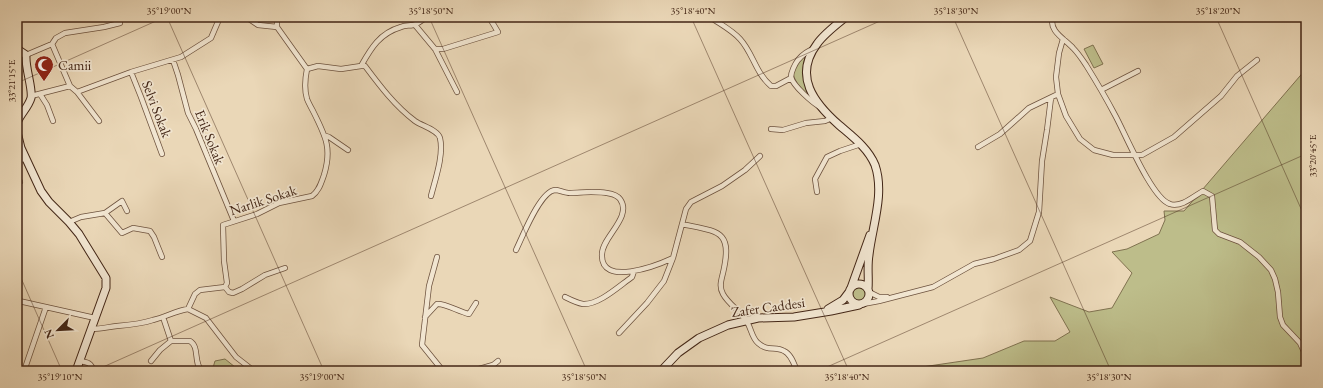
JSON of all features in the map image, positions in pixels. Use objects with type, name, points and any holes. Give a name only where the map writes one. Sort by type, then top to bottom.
[{"type":"street","points":[[77,92],[130,72],[181,57],[211,38],[220,17]]},
{"type":"street","points":[[246,17],[258,25],[277,27],[306,66],[341,69],[365,66],[401,110],[438,134],[440,137],[441,146],[431,196]]},
{"type":"street","points":[[361,66],[379,38],[387,32],[401,26],[415,25],[427,17]]},
{"type":"street","points":[[435,50],[443,50],[498,32],[489,17]]},
{"type":"street","points":[[710,17],[740,39],[760,74],[770,86],[776,86],[791,78]]},
{"type":"street","points":[[846,17],[822,38],[814,49],[807,63],[806,74],[812,95],[824,110],[861,144],[870,155],[879,180],[879,199],[868,256],[869,298],[861,304],[851,300],[850,290],[866,242],[872,231]]},
{"type":"street","points":[[1053,17],[1052,26],[1057,33],[1073,47],[1081,58],[1101,90],[1134,154],[1153,186],[1164,200],[1170,204],[1182,204],[1203,191],[1212,196],[1215,230],[1219,234],[1240,242],[1259,257],[1271,270],[1278,292],[1280,317],[1283,325],[1300,343],[1306,356]]},
{"type":"street","points":[[277,27],[279,18]]},
{"type":"street","points":[[26,55],[52,44],[56,38],[65,33],[120,23]]},
{"type":"street","points":[[415,25],[435,50],[457,92]]},
{"type":"street","points":[[1062,38],[1056,77],[1058,94],[1066,116],[1080,139],[1094,150],[1113,155],[1142,155],[1174,137],[1221,96],[1237,76],[1257,60]]},
{"type":"street","points":[[52,44],[70,86],[77,92],[99,121]]},
{"type":"street","points":[[17,49],[26,55]]},
{"type":"street","points":[[814,49],[807,51],[798,60],[793,69],[791,78],[802,93],[815,105],[824,110]]},
{"type":"street","points":[[17,120],[27,107],[31,96],[26,65],[26,55]]},
{"type":"street","name":"Erik Sokak","points":[[173,60],[188,113],[234,221]]},
{"type":"street","name":"Narlik Sokak","points":[[225,287],[227,283],[224,261],[223,225],[257,214],[279,204],[316,194],[324,173],[328,155],[326,136],[307,99],[305,83],[306,66]]},
{"type":"street","points":[[1101,90],[1138,71]]},
{"type":"street","name":"Selvi Sokak","points":[[130,72],[142,97],[162,154]]},
{"type":"street","points":[[31,96],[70,86]]},
{"type":"street","points":[[40,94],[47,105],[53,121]]},
{"type":"street","points":[[978,147],[1000,134],[1029,108],[1058,94]]},
{"type":"street","name":"Zafer Caddesi","points":[[661,371],[678,353],[699,338],[728,325],[758,318],[794,317],[879,301],[933,287],[974,264],[1019,250],[1030,241],[1038,212],[1042,161],[1048,130],[1051,98]]},
{"type":"street","points":[[771,129],[783,130],[802,124],[825,121],[832,118]]},
{"type":"street","points":[[17,132],[35,179],[49,202],[70,222],[106,278],[106,288],[76,371]]},
{"type":"street","points":[[326,136],[348,150]]},
{"type":"street","points":[[817,192],[815,179],[827,157],[861,144]]},
{"type":"street","points":[[619,333],[658,290],[668,273],[686,209],[691,202],[722,186],[745,170],[760,156]]},
{"type":"street","points":[[17,161],[26,158]]},
{"type":"street","points":[[17,175],[20,182]]},
{"type":"street","points":[[516,250],[535,211],[542,200],[550,192],[554,190],[571,193],[594,192],[615,195],[620,199],[623,211],[621,218],[601,252],[602,260],[607,268],[612,271],[634,271],[662,263],[673,258]]},
{"type":"street","points":[[70,222],[81,217],[105,213],[122,201],[127,211]]},
{"type":"street","points":[[105,213],[122,233],[133,228],[150,231],[162,257]]},
{"type":"street","points":[[682,224],[710,230],[721,236],[725,242],[726,253],[721,289],[731,304],[747,321],[757,343],[767,349],[783,350],[793,361],[797,371]]},
{"type":"street","points":[[437,257],[429,286],[422,345],[443,371]]},
{"type":"street","points":[[188,309],[194,294],[200,290],[225,287],[229,292],[233,293],[265,275],[285,268]]},
{"type":"street","points":[[565,297],[581,304],[600,300],[632,277],[634,271]]},
{"type":"street","points":[[850,290],[859,284],[863,285],[879,297],[893,297]]},
{"type":"street","name":"Zafer Caddesi","points":[[822,312],[843,300],[850,290]]},
{"type":"street","points":[[17,311],[20,302],[46,307],[93,324],[101,329],[115,326],[135,325],[163,317],[177,311],[188,309],[206,318],[236,357],[254,371]]},
{"type":"street","points":[[425,317],[436,304],[441,304],[469,314],[476,303]]},
{"type":"street","points":[[24,371],[46,307]]},
{"type":"street","points":[[163,317],[171,340]]},
{"type":"street","points":[[151,361],[171,340],[192,341],[195,348],[198,368],[202,371]]},
{"type":"street","points":[[80,361],[91,364],[93,371]]},
{"type":"street","points":[[472,371],[493,365],[498,361]]},
{"type":"green space","points":[[1093,45],[1103,64],[1094,68],[1084,49]]},
{"type":"green space","points":[[807,53],[803,66],[803,76],[809,98],[794,76],[796,66]]},
{"type":"green space","points":[[1306,69],[1306,371],[895,371],[983,358],[1024,341],[1055,341],[1070,332],[1050,297],[1089,312],[1112,308],[1132,273],[1112,252],[1127,249],[1159,234],[1165,220],[1164,211],[1184,211]]},
{"type":"green space","points":[[859,287],[865,289],[867,295],[865,301],[859,303],[853,301],[851,295],[853,289]]},
{"type":"green space","points":[[225,359],[240,371],[212,371],[215,361]]},
{"type":"place","name":"Camii","points":[[44,82]]}]
